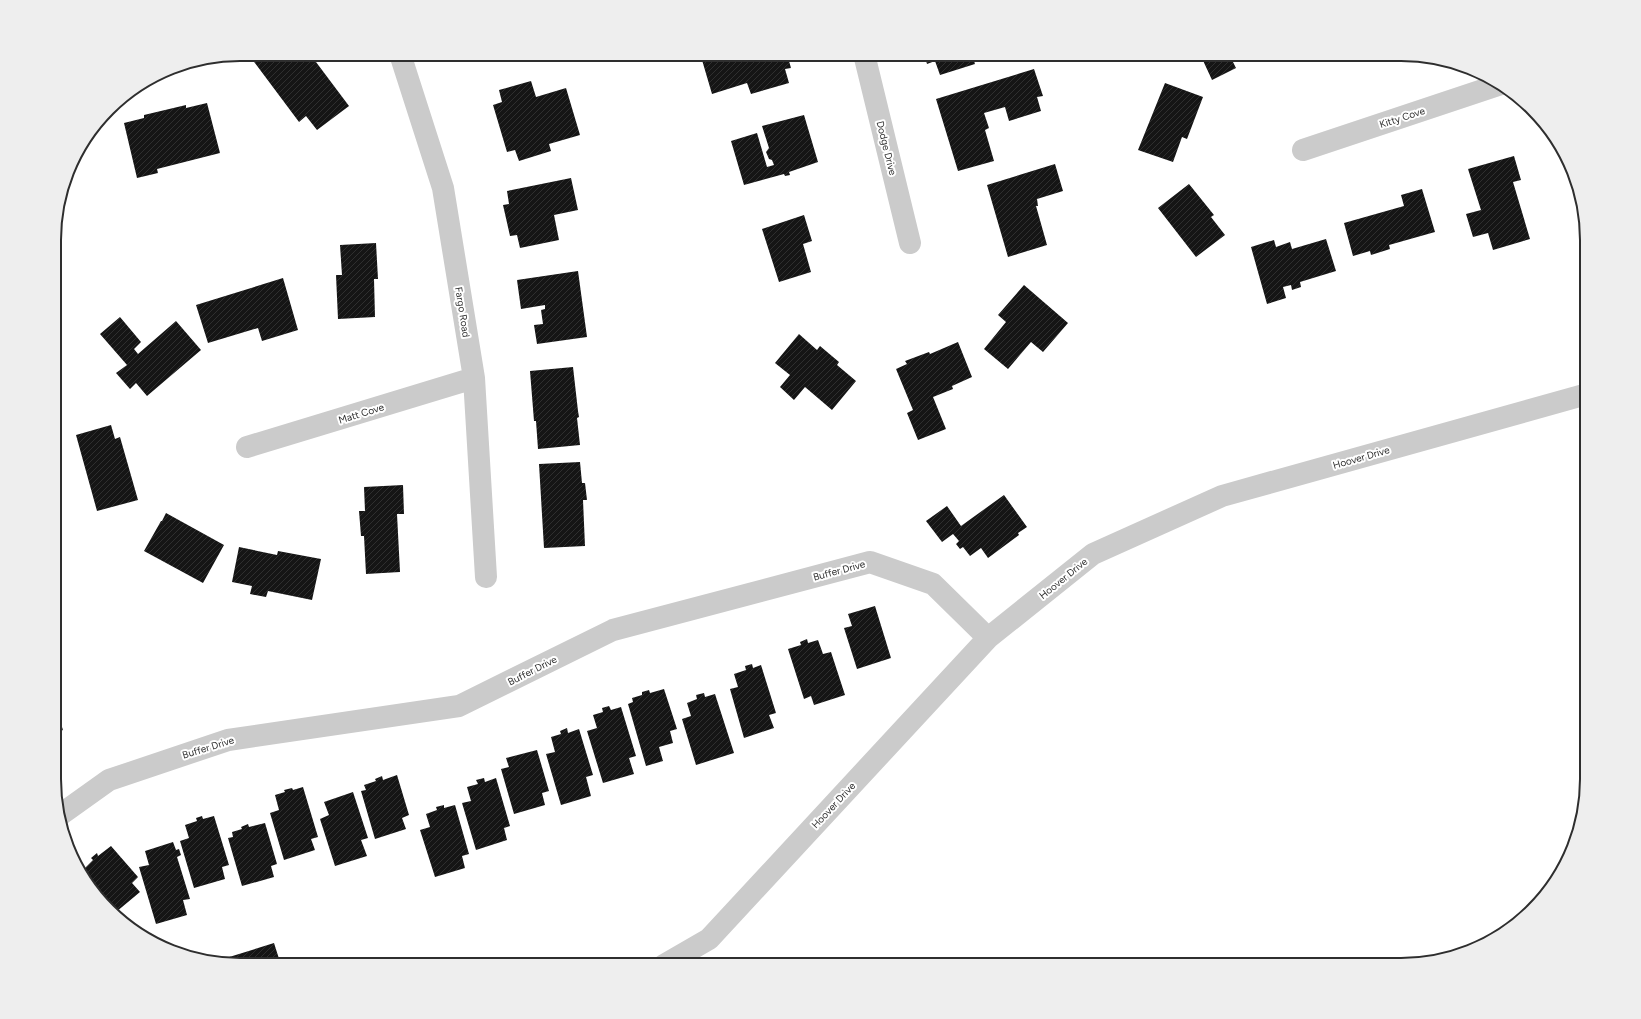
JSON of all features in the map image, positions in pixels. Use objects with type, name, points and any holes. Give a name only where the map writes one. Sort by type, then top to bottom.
[{"type":"street","name":"Fargo Road","points":[[402,61],[443,188],[474,378],[486,576]]},
{"type":"street","name":"Dodge Drive","points":[[866,61],[910,243]]},
{"type":"street","name":"Kitty Cove","points":[[1304,150],[1493,87]]},
{"type":"street","name":"Matt Cove","points":[[247,448],[474,378]]},
{"type":"street","name":"Hoover Drive","points":[[676,958],[709,939],[988,638],[1093,554],[1222,496],[1580,396]]},
{"type":"street","name":"Buffer Drive","points":[[64,812],[109,780],[228,740],[459,706],[613,630],[870,562],[933,584],[988,638]]},
{"type":"building","points":[[253,61],[315,61],[349,106],[317,130],[306,116],[299,122]]},
{"type":"building","points":[[702,61],[789,61],[791,68],[785,69],[789,83],[751,94],[747,83],[712,94]]},
{"type":"building","points":[[926,61],[935,61],[927,64]]},
{"type":"building","points":[[935,61],[974,61],[975,64],[940,75]]},
{"type":"building","points":[[1203,61],[1235,61],[1233,62],[1236,68],[1212,80]]},
{"type":"building","points":[[1034,69],[1043,96],[1037,97],[1041,111],[1009,121],[1005,107],[984,113],[989,128],[985,130],[994,161],[958,171],[936,99]]},
{"type":"building","points":[[531,81],[536,97],[566,88],[580,135],[549,144],[551,151],[519,161],[515,150],[507,152],[493,105],[502,102],[499,90]]},
{"type":"building","points":[[1165,83],[1203,97],[1187,139],[1182,137],[1173,162],[1138,150]]},
{"type":"building","points":[[207,103],[220,153],[157,169],[158,173],[137,178],[124,123],[144,118],[144,115],[186,105],[186,108]]},
{"type":"building","points":[[804,115],[818,162],[789,172],[790,175],[785,176],[784,174],[744,185],[731,141],[757,133],[767,167],[774,165],[766,152],[769,148],[762,126]]},
{"type":"building","points":[[1514,156],[1521,180],[1513,182],[1530,239],[1493,250],[1488,233],[1473,237],[1466,214],[1481,210],[1468,169]]},
{"type":"building","points":[[1055,164],[1063,191],[1037,199],[1038,206],[1036,206],[1047,245],[1008,257],[987,185]]},
{"type":"building","points":[[571,178],[578,210],[554,215],[559,240],[520,248],[517,235],[510,236],[503,205],[509,204],[507,191]]},
{"type":"building","points":[[1189,184],[1214,215],[1211,217],[1225,235],[1196,257],[1158,208]]},
{"type":"building","points":[[1422,189],[1435,232],[1389,245],[1390,249],[1371,255],[1370,251],[1353,256],[1344,223],[1404,206],[1401,195]]},
{"type":"building","points":[[804,215],[812,241],[803,244],[811,272],[779,282],[762,229]]},
{"type":"building","points":[[1326,239],[1336,271],[1300,282],[1301,287],[1292,290],[1291,285],[1283,287],[1286,298],[1267,304],[1251,247],[1274,240],[1276,247],[1290,242],[1292,249]]},
{"type":"building","points":[[376,243],[378,279],[374,279],[375,317],[338,319],[336,275],[342,275],[340,245]]},
{"type":"building","points":[[578,271],[587,337],[537,344],[534,325],[543,324],[541,310],[545,309],[545,305],[521,309],[517,280]]},
{"type":"building","points":[[283,278],[298,330],[262,341],[258,328],[208,343],[196,305]]},
{"type":"building","points":[[1024,285],[1068,323],[1043,352],[1031,342],[1008,369],[984,349],[1006,322],[998,315]]},
{"type":"building","points":[[120,317],[141,342],[134,349],[138,354],[176,321],[201,350],[147,396],[136,383],[130,389],[116,373],[127,365],[100,334]]},
{"type":"building","points":[[799,334],[817,350],[820,346],[839,362],[837,365],[856,381],[832,410],[805,387],[794,400],[780,387],[790,375],[775,363]]},
{"type":"building","points":[[958,342],[972,377],[952,386],[953,389],[933,397],[946,429],[918,440],[907,413],[913,410],[896,369],[907,364],[905,361],[929,352],[930,354]]},
{"type":"building","points":[[573,367],[579,417],[577,418],[580,445],[538,449],[530,371]]},
{"type":"building","points":[[111,425],[115,439],[120,437],[138,500],[97,511],[76,435]]},
{"type":"building","points":[[580,462],[582,483],[585,483],[587,500],[583,500],[585,546],[544,548],[539,464]]},
{"type":"building","points":[[403,485],[404,514],[397,514],[400,572],[366,574],[364,536],[361,536],[359,511],[365,511],[364,487]]},
{"type":"building","points":[[1004,495],[1027,527],[1018,533],[1019,535],[988,558],[981,548],[970,556],[963,547],[960,549],[956,544],[959,541],[953,534],[942,542],[926,521],[947,506],[961,526]]},
{"type":"building","points":[[166,513],[224,545],[203,583],[144,551]]},
{"type":"building","points":[[239,547],[277,555],[278,551],[321,559],[312,600],[268,591],[266,597],[250,594],[252,586],[232,582]]},
{"type":"building","points":[[875,606],[891,658],[857,669],[844,628],[852,626],[848,614]]},
{"type":"building","points":[[807,639],[808,643],[818,640],[823,654],[831,652],[845,695],[814,705],[811,696],[804,699],[788,649],[801,645],[800,642]]},
{"type":"building","points":[[752,664],[753,668],[761,665],[776,713],[769,715],[774,728],[744,738],[730,689],[738,687],[734,674],[746,670],[745,666]]},
{"type":"building","points":[[664,689],[677,729],[670,731],[673,743],[659,747],[663,761],[646,766],[628,704],[633,702],[632,698],[642,695],[642,692],[649,690],[650,693]]},
{"type":"building","points":[[704,693],[705,697],[715,694],[734,753],[696,765],[682,719],[691,716],[687,703],[697,699],[696,695]]},
{"type":"building","points":[[609,706],[611,710],[621,707],[636,756],[629,758],[634,774],[603,783],[587,731],[597,728],[593,715],[603,712],[602,708]]},
{"type":"building","points":[[567,728],[568,733],[579,729],[593,775],[586,777],[591,796],[561,805],[546,754],[555,752],[551,737],[561,734],[560,731]]},
{"type":"building","points":[[537,750],[549,791],[542,793],[545,805],[514,814],[501,769],[509,767],[506,758]]},
{"type":"building","points":[[397,775],[409,815],[402,818],[406,829],[375,839],[361,791],[366,790],[364,785],[376,781],[375,779],[382,776],[383,780]]},
{"type":"building","points":[[484,778],[485,782],[496,778],[510,826],[504,828],[507,840],[476,850],[462,803],[471,801],[467,787],[478,784],[476,780]]},
{"type":"building","points":[[303,787],[318,837],[311,839],[315,850],[284,860],[270,813],[279,810],[275,795],[285,792],[284,790],[292,788],[293,790]]},
{"type":"building","points":[[353,792],[368,838],[361,840],[367,856],[335,866],[320,819],[329,815],[324,802]]},
{"type":"building","points":[[444,805],[444,808],[455,805],[469,854],[462,856],[465,868],[435,877],[420,830],[430,827],[426,814],[437,810],[436,807]]},
{"type":"building","points":[[202,816],[203,819],[214,816],[229,865],[222,867],[225,879],[194,888],[180,841],[189,838],[185,825],[197,821],[196,818]]},
{"type":"building","points":[[265,823],[277,864],[271,866],[274,877],[242,886],[228,838],[233,837],[232,832],[242,829],[241,827],[248,824],[249,827]]},
{"type":"building","points":[[173,842],[176,850],[179,849],[181,855],[177,857],[190,899],[183,900],[187,915],[156,924],[139,867],[149,865],[145,851]]},
{"type":"building","points":[[111,846],[138,877],[132,883],[140,892],[119,910],[98,888],[85,868],[93,860],[91,858],[97,853],[98,856]]},
{"type":"building","points":[[274,943],[279,958],[229,958],[227,958]]}]
